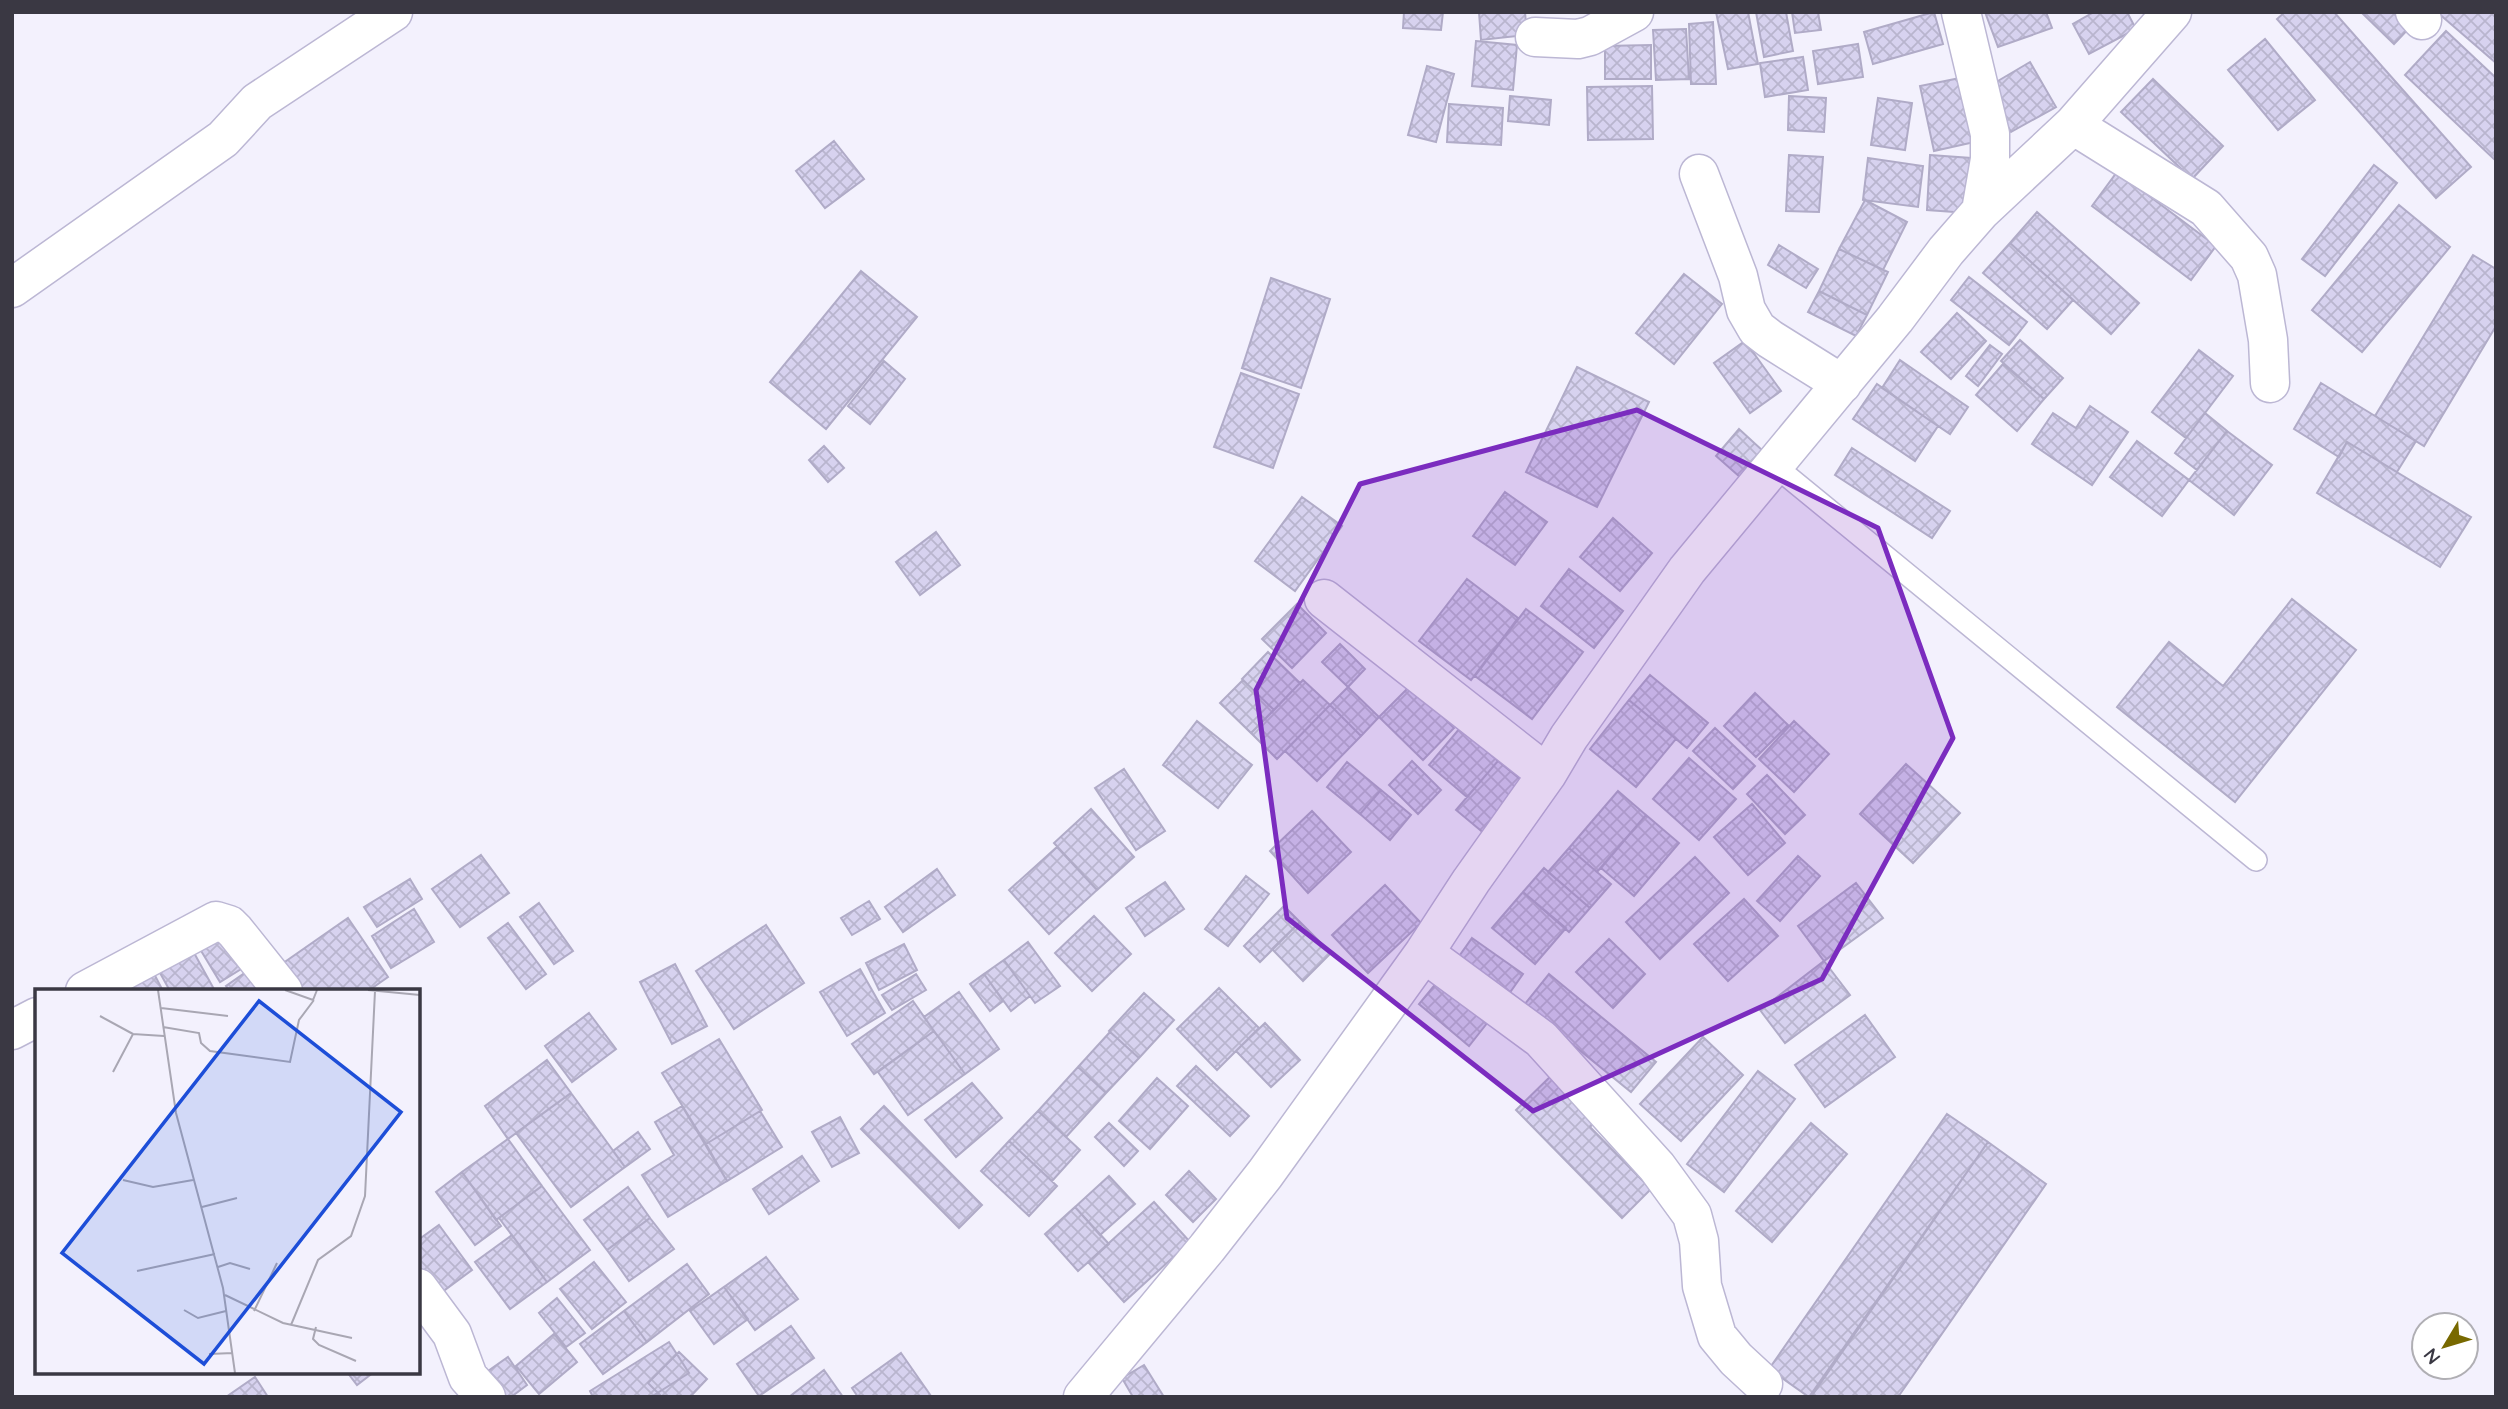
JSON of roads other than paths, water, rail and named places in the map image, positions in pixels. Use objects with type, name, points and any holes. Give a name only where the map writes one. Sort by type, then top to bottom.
[{"type":"street","points":[[12,288],[223,139],[257,102],[393,12]]},
{"type":"street","points":[[1535,37],[1578,39],[1590,36],[1633,12]]},
{"type":"street","points":[[1961,12],[1990,134],[1990,159],[1980,211]]},
{"type":"street","points":[[1083,1397],[1265,1174],[1424,953],[1547,774],[1569,737],[1687,570],[1842,384],[1980,211],[2073,125],[2172,12]]},
{"type":"street","points":[[2073,125],[2206,208],[2249,257],[2257,275],[2268,340],[2270,383]]},
{"type":"street","points":[[1699,174],[1738,276],[1746,310],[1757,329],[1842,384]]},
{"type":"street","points":[[1324,599],[1547,774]]},
{"type":"street","points":[[89,989],[216,921],[229,925],[235,931],[281,989]]},
{"type":"street","points":[[1424,953],[1541,1039],[1657,1167],[1692,1215],[1699,1241],[1702,1286],[1717,1336],[1736,1359],[1763,1384]]},
{"type":"street","points":[[12,1030],[35,1018]]},
{"type":"street","points":[[420,1290],[452,1334],[468,1377],[486,1397]]},
{"type":"lane","points":[[1774,466],[2256,860]]}]
